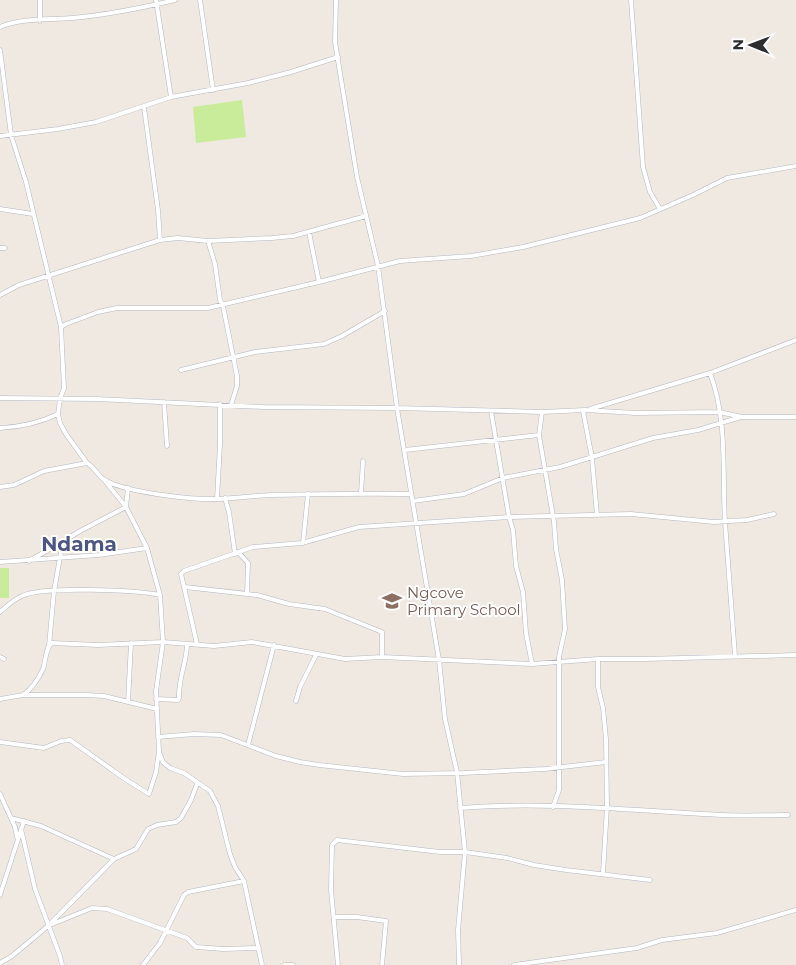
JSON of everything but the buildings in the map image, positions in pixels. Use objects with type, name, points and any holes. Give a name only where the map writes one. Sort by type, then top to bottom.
[{"type":"street","points":[[40,0],[40,21]]},
{"type":"street","points":[[0,27],[10,23],[101,15],[156,2],[175,0]]},
{"type":"street","points":[[200,0],[213,90]]},
{"type":"street","points":[[336,0],[334,34],[354,161],[378,266],[397,408],[439,660],[445,719],[457,772],[465,852],[458,930],[460,965]]},
{"type":"street","points":[[631,0],[642,167],[650,192],[660,209]]},
{"type":"street","points":[[156,2],[171,97]]},
{"type":"street","points":[[0,50],[2,81],[11,135],[26,182],[61,327],[64,388],[58,414],[66,434],[87,464]]},
{"type":"street","points":[[0,136],[58,130],[96,122],[171,97],[213,90],[291,72],[338,57]]},
{"type":"street","points":[[144,107],[158,210],[160,240]]},
{"type":"street","points":[[61,327],[92,314],[117,308],[195,309],[223,306],[412,259],[471,256],[523,247],[640,218],[727,178],[796,166]]},
{"type":"street","points":[[0,208],[33,214]]},
{"type":"street","points":[[0,294],[48,275],[160,240],[178,238],[208,241],[293,236],[366,216]]},
{"type":"street","points":[[309,232],[319,282]]},
{"type":"street","points":[[208,241],[215,264],[220,300],[234,357],[237,382],[232,405]]},
{"type":"street","points":[[181,370],[255,352],[324,344],[385,312]]},
{"type":"street","points":[[584,411],[710,373],[796,340]]},
{"type":"street","points":[[710,373],[722,422],[725,521],[735,656]]},
{"type":"street","points":[[0,398],[164,402],[263,407],[542,412],[719,412],[742,417],[796,417]]},
{"type":"street","points":[[164,402],[167,446]]},
{"type":"street","points":[[217,499],[220,404]]},
{"type":"street","points":[[491,411],[509,517],[513,530],[516,566],[523,592],[526,633],[532,664]]},
{"type":"street","points":[[584,411],[592,458],[597,515]]},
{"type":"street","points":[[542,412],[539,435],[562,580],[564,624],[559,662],[558,796],[553,807]]},
{"type":"street","points":[[0,428],[41,422],[58,414]]},
{"type":"street","points":[[413,501],[464,494],[503,478],[545,470],[592,458],[653,438],[698,430],[742,417]]},
{"type":"street","points":[[405,450],[539,435]]},
{"type":"street","points":[[361,493],[363,461]]},
{"type":"street","points":[[0,487],[14,485],[44,470],[87,464],[93,466],[126,507],[147,548],[160,596],[163,642],[156,698],[159,751],[156,772],[149,794],[70,740],[61,741],[44,748],[0,742]]},
{"type":"street","points":[[103,479],[128,488],[163,495],[217,499],[308,494],[412,494]]},
{"type":"street","points":[[126,507],[128,488]]},
{"type":"street","points":[[303,543],[308,494]]},
{"type":"street","points":[[225,498],[237,553],[248,563],[247,594]]},
{"type":"street","points":[[29,561],[126,507]]},
{"type":"street","points":[[197,644],[181,574],[184,571],[253,547],[303,543],[359,527],[462,519],[631,514],[714,522],[748,520],[774,514]]},
{"type":"street","points":[[23,695],[31,689],[44,664],[63,541]]},
{"type":"street","points":[[0,562],[99,556],[147,548]]},
{"type":"street","points":[[185,587],[247,594],[294,605],[325,609],[381,631],[382,657]]},
{"type":"street","points":[[0,612],[21,596],[54,591],[147,593],[160,596]]},
{"type":"street","points":[[128,702],[131,642]]},
{"type":"street","points":[[48,646],[52,643],[98,645],[163,642],[214,646],[252,642],[345,659],[382,657],[532,664],[598,658],[645,659],[796,655]]},
{"type":"street","points":[[156,698],[178,700],[178,689],[188,644]]},
{"type":"street","points":[[248,745],[274,645]]},
{"type":"street","points":[[296,700],[300,686],[316,655]]},
{"type":"street","points":[[598,658],[597,680],[603,708],[606,739],[606,807],[603,874]]},
{"type":"street","points":[[0,699],[23,695],[104,696],[157,710]]},
{"type":"street","points":[[158,737],[194,734],[220,735],[285,758],[320,765],[403,774],[559,767],[606,762]]},
{"type":"street","points":[[159,751],[163,762],[170,768],[184,773],[210,791],[218,806],[230,854],[235,867],[244,881],[262,965]]},
{"type":"street","points":[[0,963],[12,956],[48,926],[114,858],[136,849],[145,833],[151,827],[176,822],[181,818],[198,784]]},
{"type":"street","points":[[0,794],[16,830],[17,839]]},
{"type":"street","points":[[460,808],[501,805],[606,807],[726,815],[788,814]]},
{"type":"street","points":[[11,818],[41,826],[114,858]]},
{"type":"street","points":[[0,895],[24,821]]},
{"type":"street","points":[[21,829],[29,869],[62,965]]},
{"type":"street","points":[[338,965],[331,890],[332,845],[337,840],[440,852],[465,852],[566,870],[650,880]]},
{"type":"street","points":[[143,965],[167,930],[188,892],[244,881]]},
{"type":"street","points":[[48,926],[92,908],[98,908],[187,938],[196,948],[259,948]]},
{"type":"street","points":[[514,965],[637,948],[671,938],[717,933],[796,910]]},
{"type":"street","points":[[334,917],[386,920],[382,965]]},
{"type":"street","points":[[284,965],[293,965]]},
{"type":"green space","points":[[242,100],[246,137],[196,143],[193,107]]},
{"type":"green space","points":[[0,568],[9,568],[9,598],[0,598]]},
{"type":"place","name":"Ngcove Primary School","points":[[392,601]]},
{"type":"district","name":"Ndama","points":[[79,544]]}]
